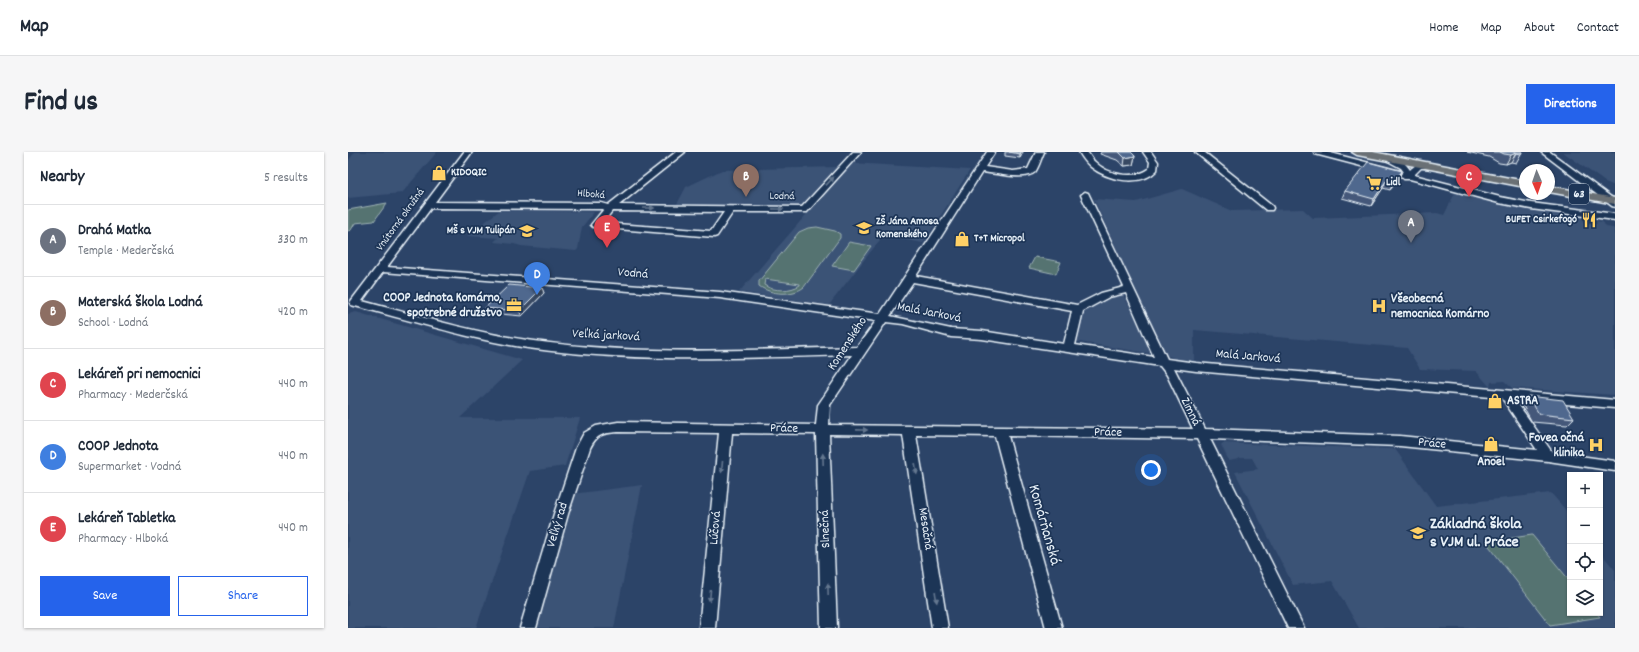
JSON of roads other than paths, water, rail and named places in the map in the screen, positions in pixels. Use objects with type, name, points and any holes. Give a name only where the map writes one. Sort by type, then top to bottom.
[{"type":"main road","points":[[1358,152],[1519,183]]},
{"type":"main road","points":[[1382,152],[1519,179]]},
{"type":"main road","name":"63","points":[[1555,186],[1611,199]]},
{"type":"main road","name":"63","points":[[1555,190],[1611,199]]},
{"type":"street","name":"Vnútorná okružná","points":[[355,302],[468,152]]},
{"type":"street","points":[[610,208],[681,152]]},
{"type":"street","name":"Lodná","points":[[610,208],[804,210],[857,152]]},
{"type":"street","name":"Komenského","points":[[822,429],[824,405],[910,278],[991,152]]},
{"type":"street","points":[[980,169],[1020,174],[1029,173],[1040,152]]},
{"type":"street","points":[[1083,152],[1089,161],[1101,170],[1114,176],[1129,179],[1145,176],[1152,170],[1154,166],[1153,159],[1147,152]]},
{"type":"street","points":[[1199,152],[1269,208]]},
{"type":"street","points":[[1318,152],[1499,200],[1531,206],[1613,216]]},
{"type":"street","points":[[1545,152],[1611,199]]},
{"type":"street","points":[[1391,159],[1404,166],[1408,175]]},
{"type":"street","points":[[1408,175],[1419,166],[1428,166]]},
{"type":"street","name":"Zimná","points":[[1085,195],[1163,362],[1172,374],[1296,628]]},
{"type":"street","name":"Hlboká","points":[[427,205],[601,206],[610,208],[596,225],[714,234],[730,209]]},
{"type":"street","name":"Vodná","points":[[381,268],[720,295],[882,318]]},
{"type":"street","points":[[910,278],[1078,309],[1105,295],[1130,289]]},
{"type":"street","name":"Veľká jarková","points":[[355,302],[488,337],[551,347],[625,352],[860,352]]},
{"type":"street","points":[[1069,348],[1078,309]]},
{"type":"street","name":"Malá Jarková","points":[[882,318],[951,333],[982,335],[1196,367],[1615,404]]},
{"type":"street","points":[[1505,394],[1548,456]]},
{"type":"street","name":"Práce","points":[[600,429],[618,427],[1201,434],[1400,441],[1548,456],[1615,466]]},
{"type":"street","name":"Lúčová","points":[[707,628],[726,428]]},
{"type":"street","name":"Veľký rad","points":[[528,628],[583,448],[589,436],[600,429]]},
{"type":"street","name":"Slnečná","points":[[822,429],[830,628]]},
{"type":"street","name":"Mesačná","points":[[910,430],[940,628]]},
{"type":"street","name":"Komárňanská","points":[[1000,432],[1054,628]]},
{"type":"place","name":"KIDOQIC","points":[[439,173]]},
{"type":"place","name":"Lidl","points":[[1374,183]]},
{"type":"place","name":"Materská škola Lodná","points":[[746,197]]},
{"type":"place","name":"Lekáreň pri nemocnici","points":[[1469,197]]},
{"type":"place","name":"BUFET Csirkefogó","points":[[1589,220]]},
{"type":"place","name":"ZŠ Jána Amosa Komenského","points":[[864,228]]},
{"type":"place","name":"MŠ s VJM Tulipán","points":[[527,231]]},
{"type":"place","name":"T+T Micropol","points":[[962,239]]},
{"type":"place","name":"Drahá Matka","points":[[1411,243]]},
{"type":"place","name":"Lekáreň Tabletka","points":[[607,248]]},
{"type":"place","name":"COOP Jednota","points":[[537,295]]},
{"type":"place","name":"COOP Jednota Komárno, spotrebné družstvo","points":[[514,305]]},
{"type":"place","name":"Všeobecná nemocnica Komárno","points":[[1379,306]]},
{"type":"place","name":"ASTRA","points":[[1495,401]]},
{"type":"place","name":"Anoel","points":[[1491,444]]},
{"type":"place","name":"Fovea očná klinika","points":[[1596,445]]},
{"type":"place","name":"Základná škola s VJM ul. Práce","points":[[1418,533]]}]
